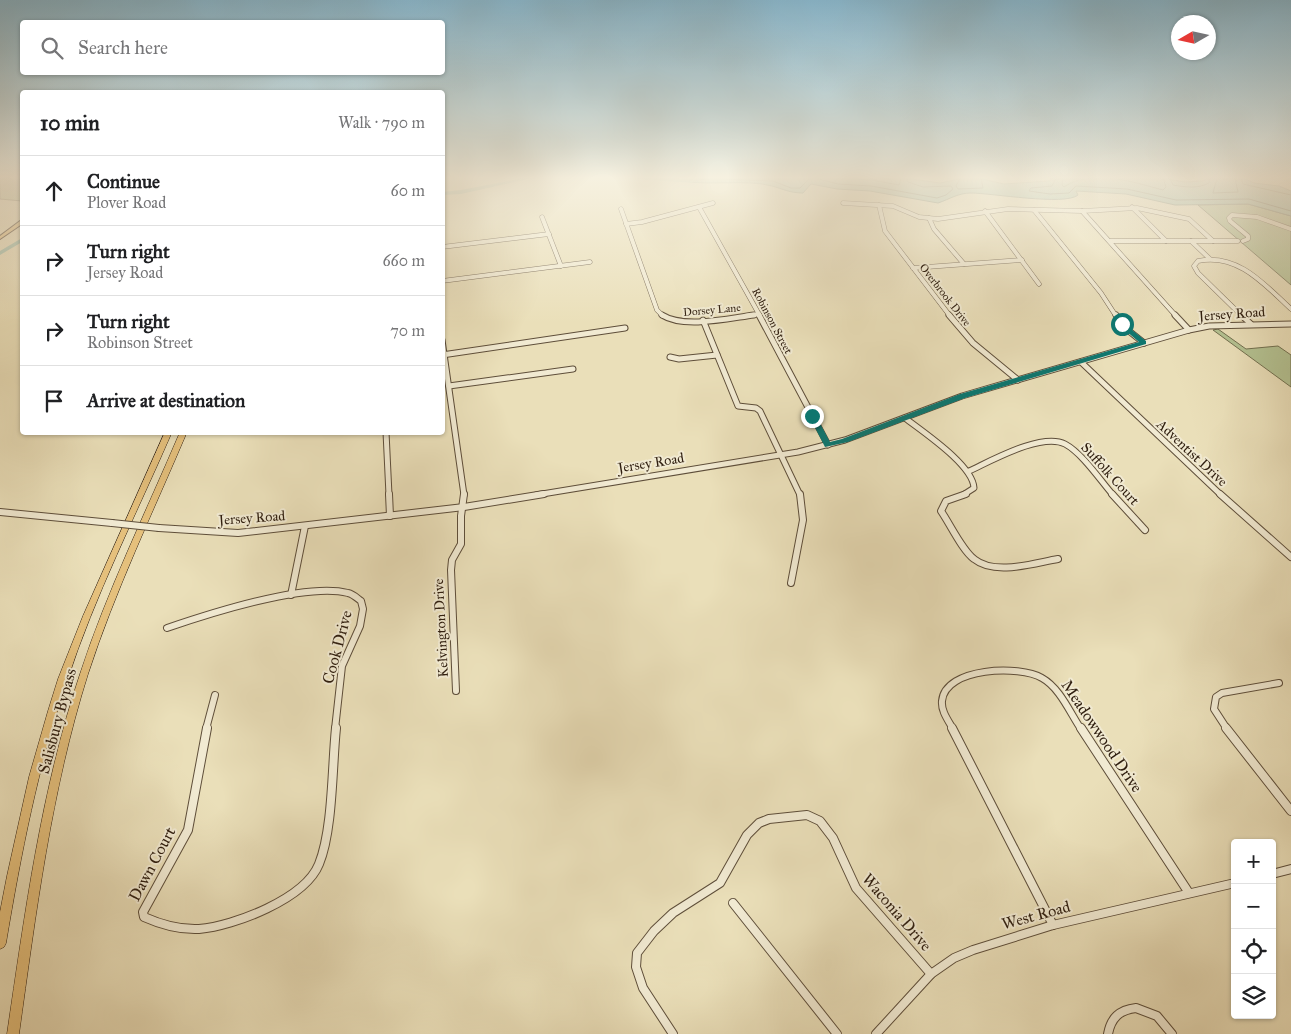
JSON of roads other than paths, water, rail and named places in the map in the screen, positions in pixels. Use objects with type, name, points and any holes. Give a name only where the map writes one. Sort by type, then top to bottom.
[{"type":"highway","name":"Salisbury Bypass","points":[[0,943],[28,799],[63,679],[86,619],[168,435]]},
{"type":"highway","name":"Salisbury Bypass","points":[[12,1034],[43,841],[69,725],[84,674],[106,616],[183,435]]},
{"type":"main road","points":[[0,238],[16,226]]},
{"type":"street","points":[[546,226],[561,266]]},
{"type":"street","name":"Dorsey Lane","points":[[627,226],[660,314],[674,321],[759,314]]},
{"type":"street","name":"Robinson Street","points":[[710,226],[759,314],[828,445]]},
{"type":"street","name":"Overbrook Drive","points":[[883,226],[965,335],[1018,380]]},
{"type":"street","points":[[932,226],[964,264]]},
{"type":"street","points":[[997,226],[1039,284]]},
{"type":"street","points":[[1047,226],[1101,293],[1124,327],[1144,343]]},
{"type":"street","points":[[1096,226],[1190,330]]},
{"type":"street","points":[[1151,226],[1166,241]]},
{"type":"street","points":[[1198,226],[1213,241]]},
{"type":"street","points":[[1110,241],[1240,241],[1248,239],[1248,236],[1236,226]]},
{"type":"street","points":[[445,247],[549,234]]},
{"type":"street","points":[[1191,241],[1210,259]]},
{"type":"street","points":[[1251,324],[1195,268],[1198,261],[1210,259],[1243,268],[1291,309]]},
{"type":"street","points":[[913,268],[1022,260]]},
{"type":"street","points":[[445,282],[590,262]]},
{"type":"street","points":[[703,320],[738,406],[743,408],[759,408],[799,490],[803,520],[791,583]]},
{"type":"street","name":"Jersey Road","points":[[0,512],[225,534],[464,507],[828,445],[962,396],[1190,330],[1209,326],[1291,324]]},
{"type":"street","points":[[445,355],[625,328]]},
{"type":"street","points":[[670,357],[679,359],[717,355]]},
{"type":"street","name":"Kelvington Drive","points":[[445,361],[462,473],[464,507],[461,516],[461,544],[452,560],[451,570],[456,691]]},
{"type":"street","name":"Adventist Drive","points":[[1081,362],[1184,462],[1291,557]]},
{"type":"street","points":[[449,386],[573,368]]},
{"type":"street","points":[[905,418],[969,471],[975,481],[974,487],[946,501],[941,511],[974,559],[985,565],[997,567],[1058,559]]},
{"type":"street","points":[[386,435],[390,516]]},
{"type":"street","name":"Suffolk Court","points":[[969,471],[1041,442],[1060,442],[1071,448],[1145,530]]},
{"type":"street","points":[[291,595],[305,526]]},
{"type":"street","name":"Cook Drive","points":[[167,628],[216,611],[291,595],[343,591],[357,596],[362,607],[360,629],[342,668],[325,844],[317,869],[295,891]]},
{"type":"street","name":"Meadowwood Drive","points":[[1053,925],[943,710],[944,693],[952,682],[957,679],[1020,669],[1042,676],[1053,686],[1189,893]]},
{"type":"street","points":[[1279,683],[1222,693],[1216,697],[1214,705],[1218,719],[1291,811]]},
{"type":"street","name":"Dawn Court","points":[[216,695],[210,710],[188,830],[145,906],[144,917],[151,922],[181,928],[219,926],[242,920],[295,891]]},
{"type":"street","name":"Waconia Drive","points":[[673,1034],[643,987],[637,972],[636,957],[638,951],[661,923],[683,906],[719,884],[751,830],[761,822],[770,819],[807,815],[821,822],[829,831],[846,874],[856,888],[931,974]]},
{"type":"street","points":[[1276,873],[1291,869]]},
{"type":"street","name":"West Road","points":[[876,1034],[931,974],[954,958],[973,950],[1053,925],[1231,884]]},
{"type":"street","points":[[734,902],[837,1034]]},
{"type":"street","points":[[1108,1034],[1109,1022],[1115,1015],[1126,1010],[1139,1008],[1160,1018],[1172,1034]]},
{"type":"waterway","points":[[0,253],[20,241]]}]
